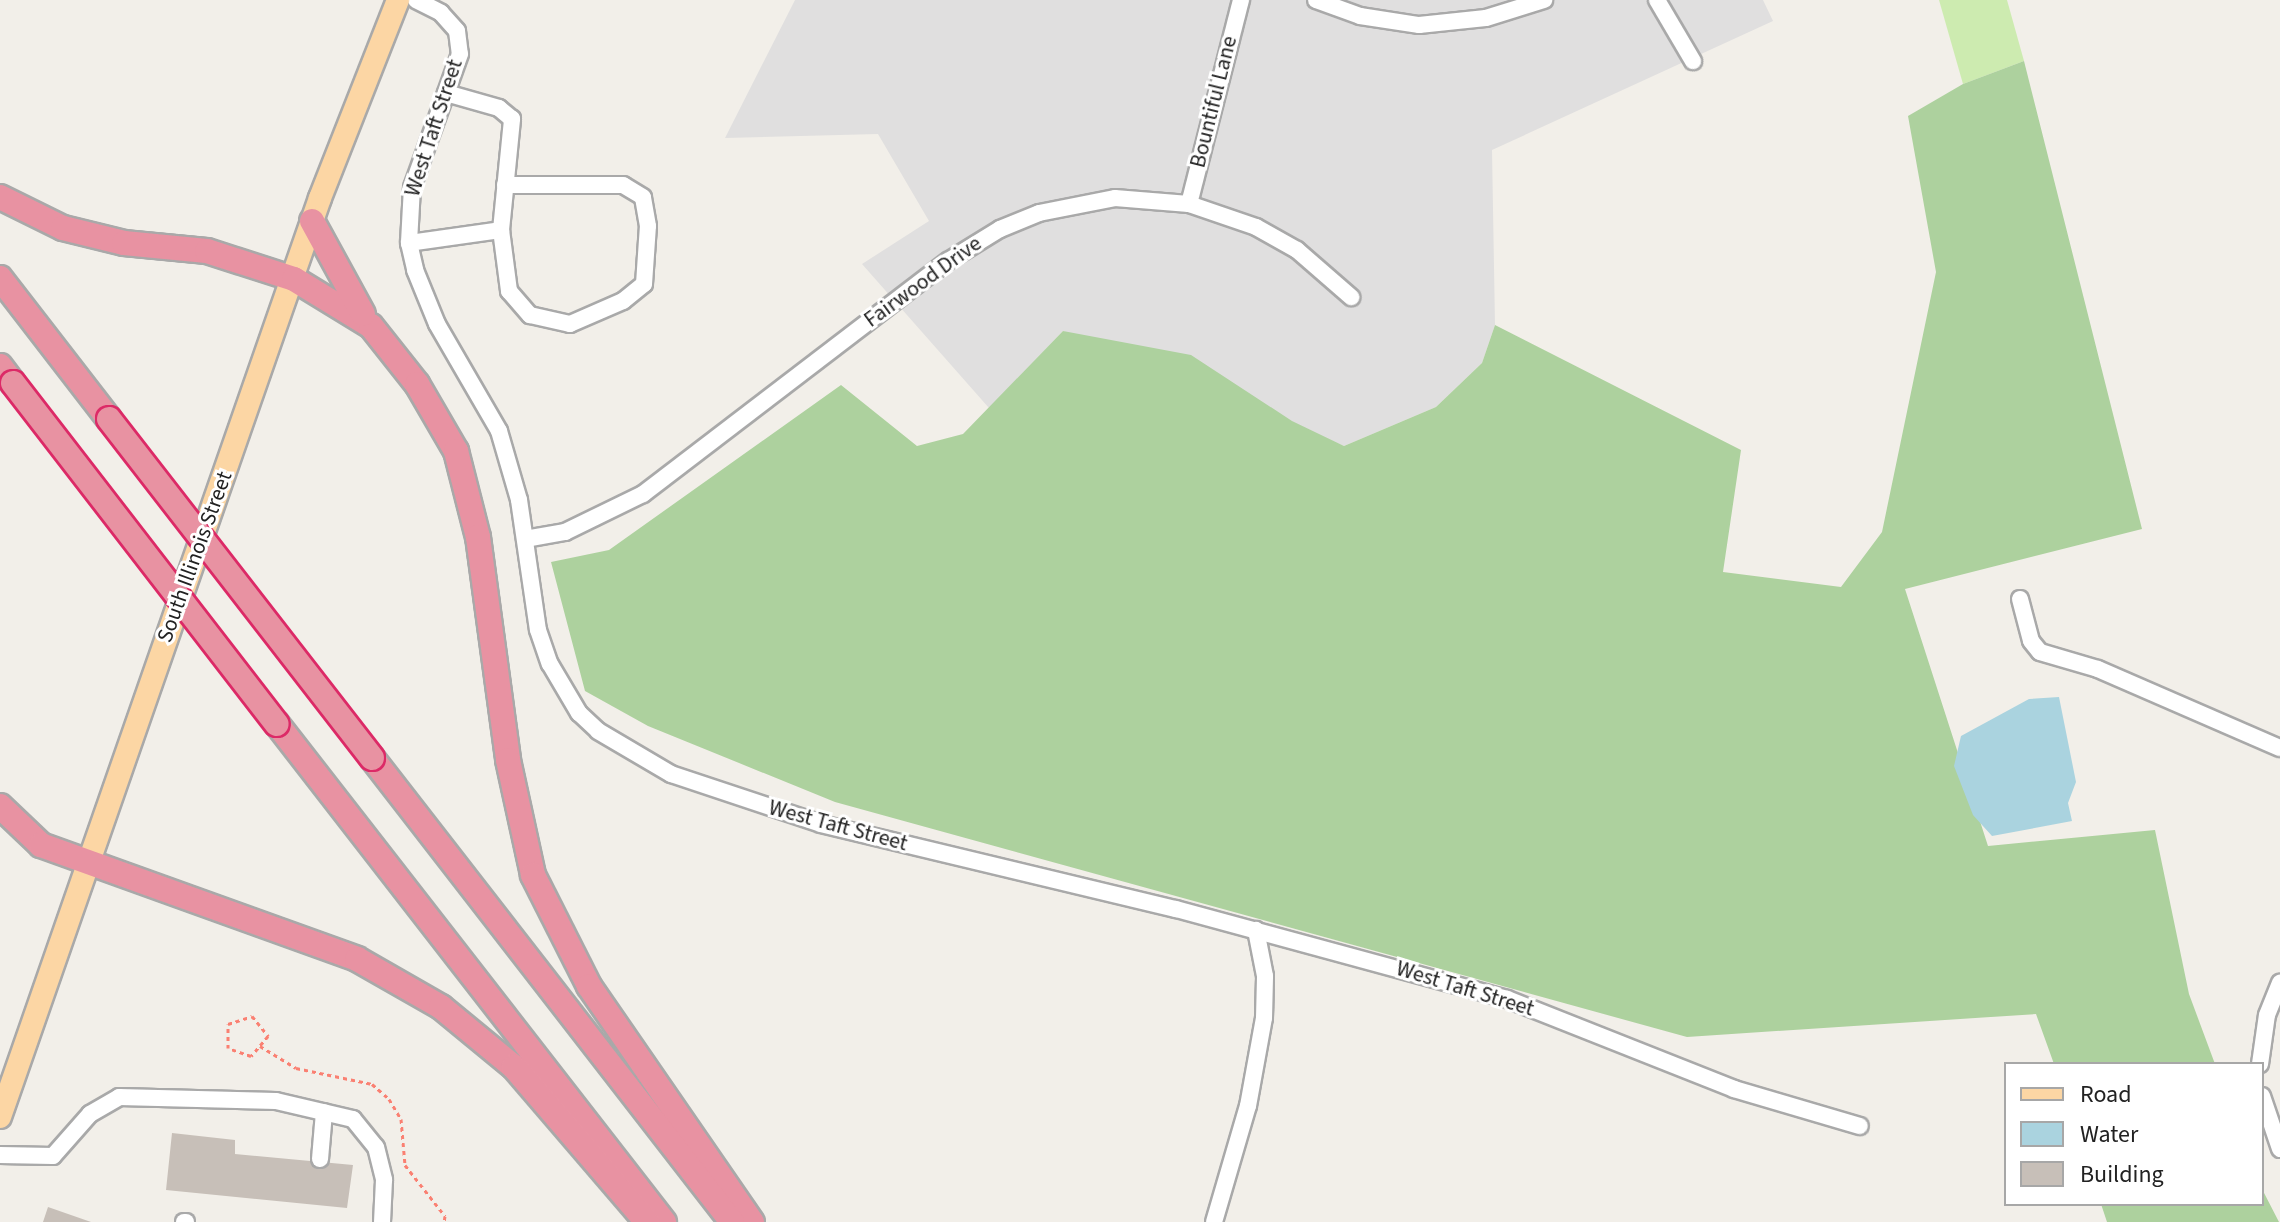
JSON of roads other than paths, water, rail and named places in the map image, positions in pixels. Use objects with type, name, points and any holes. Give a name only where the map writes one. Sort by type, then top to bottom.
[{"type":"highway","points":[[0,197],[63,228],[124,243],[207,251],[294,279],[371,326]]},
{"type":"highway","points":[[312,221],[371,326],[417,384],[456,451],[478,537],[517,817],[533,875],[557,931],[589,986],[752,1222]]},
{"type":"highway","points":[[0,278],[732,1222]]},
{"type":"highway","points":[[6,375],[664,1222]]},
{"type":"highway","points":[[0,806],[41,845],[357,959],[441,1007],[514,1067],[647,1222]]},
{"type":"main road","name":"South Illinois Street","points":[[0,1117],[312,221],[398,0]]},
{"type":"street","name":"West Taft Street","points":[[416,0],[441,13],[457,31],[460,54],[412,187],[409,243],[425,300],[499,431],[525,539],[538,630],[564,691],[598,731],[642,760],[821,824],[1256,930],[1507,999],[1734,1089],[1860,1126]]},
{"type":"street","name":"Bountiful Lane","points":[[1189,204],[1241,0]]},
{"type":"street","points":[[1316,0],[1360,16],[1419,25],[1486,18],[1544,0]]},
{"type":"street","points":[[1657,0],[1693,61]]},
{"type":"street","points":[[446,93],[499,108],[512,119],[505,185],[501,230],[509,291],[530,315],[570,324],[623,301],[644,284],[648,226],[643,197],[623,185],[505,185]]},
{"type":"street","name":"Fairwood Drive","points":[[525,539],[578,527],[643,494],[948,261],[1000,229],[1039,213],[1115,198],[1189,204],[1256,227],[1297,250],[1351,297]]},
{"type":"street","points":[[409,243],[501,230]]},
{"type":"street","points":[[2020,599],[2031,641],[2040,652],[2098,669],[2280,748]]},
{"type":"street","points":[[1214,1222],[1248,1106],[1264,1018],[1265,976],[1256,930]]},
{"type":"street","points":[[2260,1062],[2267,1015],[2280,983]]},
{"type":"street","points":[[0,1155],[53,1156],[90,1114],[119,1097],[276,1101],[353,1119],[376,1147],[384,1180],[382,1222]]},
{"type":"street","points":[[2264,1102],[2280,1149]]},
{"type":"street","points":[[320,1159],[324,1112]]},
{"type":"water","points":[[2059,697],[2076,782],[2068,803],[2072,821],[1992,836],[1973,815],[1954,766],[1961,736],[2029,699]]}]
